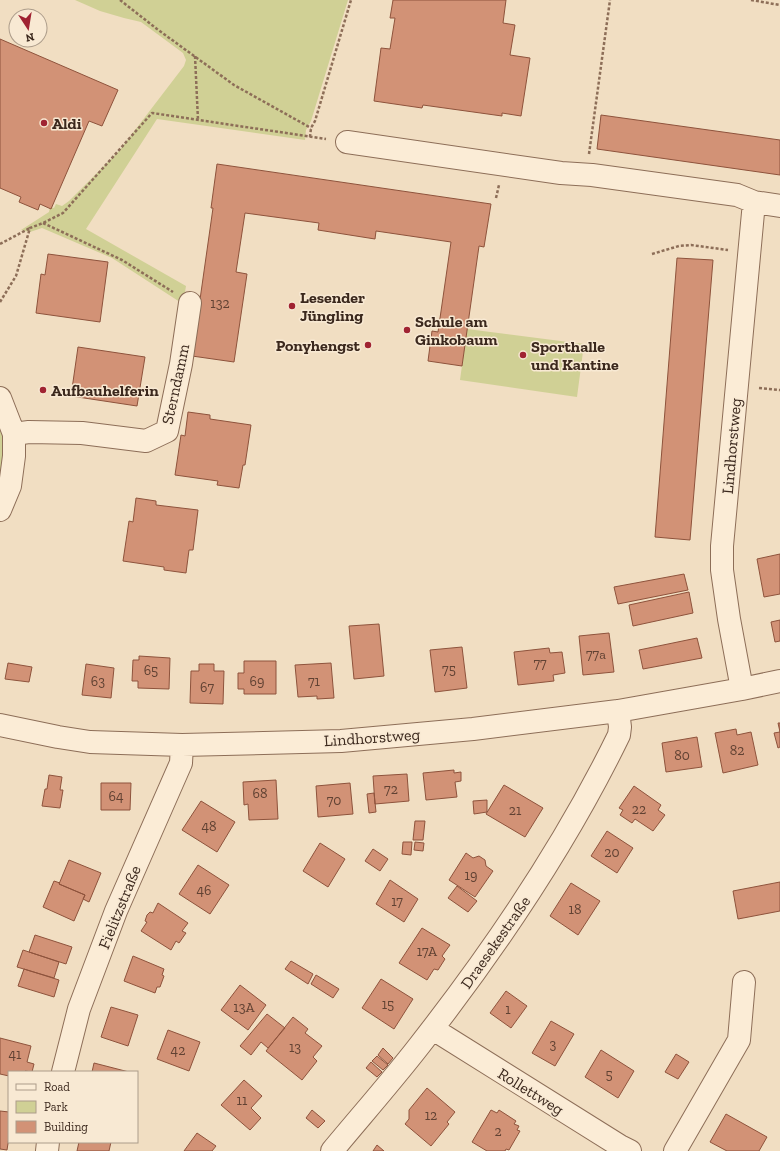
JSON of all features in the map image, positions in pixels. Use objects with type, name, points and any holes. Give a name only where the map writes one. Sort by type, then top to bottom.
[{"type":"street","points":[[347,142],[561,173],[586,174],[737,195],[754,202],[780,206]]},
{"type":"street","name":"Lindhorstweg","points":[[742,689],[728,619],[722,570],[722,546],[754,202]]},
{"type":"street","name":"Sterndamm","points":[[14,434],[29,432],[82,433],[146,441],[168,431],[181,364],[190,303]]},
{"type":"street","points":[[0,398],[14,434],[14,456],[10,486],[0,510]]},
{"type":"street","name":"Lindhorstweg","points":[[0,725],[90,742],[182,745],[341,741],[473,729],[618,711],[780,681]]},
{"type":"street","name":"Draesekestraße","points":[[332,1151],[433,1029],[506,929],[532,890],[567,832],[619,735],[620,727],[618,711]]},
{"type":"street","name":"Fielitzstraße","points":[[63,1071],[79,1009],[116,911],[181,763],[182,745]]},
{"type":"street","points":[[675,1151],[739,1040],[744,982]]},
{"type":"street","name":"Rollettweg","points":[[433,1029],[513,1080],[630,1151]]},
{"type":"path","points":[[120,0],[234,85],[311,128]]},
{"type":"path","points":[[310,137],[311,128],[315,121],[351,0]]},
{"type":"path","points":[[586,174],[610,0]]},
{"type":"path","points":[[751,0],[780,5]]},
{"type":"path","points":[[195,56],[198,120]]},
{"type":"path","points":[[0,244],[63,213],[152,113],[347,142]]},
{"type":"path","points":[[43,223],[122,260],[190,303]]},
{"type":"path","points":[[0,302],[16,276],[30,228]]},
{"type":"path","points":[[652,254],[679,246],[691,245],[733,251]]},
{"type":"green space","points":[[75,0],[348,0],[311,121],[306,130],[305,140],[157,119],[86,229],[186,286],[183,304],[112,258],[42,228],[30,232],[21,230],[49,212],[50,207],[54,208],[56,204],[62,206],[69,201],[119,151],[184,66],[186,60],[183,53],[141,22],[100,11]]},
{"type":"green space","name":"Sporthalle und Kantine","points":[[467,329],[584,344],[577,397],[460,380]]},
{"type":"green space","points":[[0,419],[6,441],[0,487]]},
{"type":"building","points":[[393,0],[506,0],[503,23],[515,25],[510,55],[530,58],[521,116],[502,113],[502,116],[423,105],[422,108],[374,101],[381,48],[390,49],[395,18],[390,18]]},
{"type":"building","name":"Aldi","points":[[0,39],[8,42],[8,48],[21,48],[118,90],[102,126],[89,121],[51,209],[40,204],[38,210],[19,202],[21,197],[0,188]]},
{"type":"building","points":[[601,115],[780,140],[780,175],[597,149]]},
{"type":"building","points":[[217,164],[491,204],[484,247],[479,246],[462,366],[428,361],[432,331],[438,332],[451,242],[376,231],[375,239],[318,230],[319,223],[245,213],[236,272],[247,274],[234,362],[192,356],[213,208],[211,208]]},
{"type":"building","points":[[48,254],[108,262],[100,322],[36,313],[41,274],[45,275]]},
{"type":"building","points":[[677,258],[713,260],[690,540],[655,537]]},
{"type":"building","points":[[78,347],[145,357],[137,406],[71,396]]},
{"type":"building","points":[[188,412],[210,415],[210,419],[251,425],[245,465],[243,465],[239,488],[217,485],[218,481],[175,475],[181,435],[185,436]]},
{"type":"building","points":[[136,498],[156,501],[156,505],[198,510],[193,550],[189,550],[186,573],[164,570],[164,567],[123,561],[129,521],[133,522]]},
{"type":"building","points":[[780,554],[780,594],[764,597],[757,559]]},
{"type":"building","points":[[684,574],[688,590],[618,604],[614,587]]},
{"type":"building","points":[[689,592],[693,613],[633,626],[629,605]]},
{"type":"building","points":[[780,620],[780,641],[775,642],[771,622]]},
{"type":"building","points":[[379,624],[384,676],[354,679],[349,626]]},
{"type":"building","points":[[609,633],[614,672],[583,675],[579,636]]},
{"type":"building","points":[[697,638],[702,658],[643,669],[639,650]]},
{"type":"building","points":[[462,647],[467,688],[435,692],[430,650]]},
{"type":"building","points":[[549,648],[550,653],[562,652],[565,673],[553,675],[554,681],[518,685],[514,652]]},
{"type":"building","points":[[139,656],[170,658],[169,689],[138,688],[138,681],[132,681],[133,660],[139,660]]},
{"type":"building","points":[[244,661],[276,661],[276,694],[244,694],[244,689],[238,689],[238,673],[244,673]]},
{"type":"building","points":[[8,663],[32,667],[29,682],[5,679]]},
{"type":"building","points":[[331,663],[334,698],[317,699],[317,696],[298,697],[295,665]]},
{"type":"building","points":[[86,664],[114,668],[111,698],[82,695]]},
{"type":"building","points":[[199,664],[214,664],[214,671],[224,671],[223,704],[190,703],[191,671],[199,671]]},
{"type":"building","points":[[736,729],[737,735],[751,732],[758,765],[723,773],[715,733]]},
{"type":"building","points":[[780,732],[780,747],[778,748],[774,733]]},
{"type":"building","points":[[697,737],[702,767],[666,772],[662,743]]},
{"type":"building","points":[[454,770],[454,773],[461,772],[461,781],[455,782],[457,797],[426,800],[423,773]]},
{"type":"building","points":[[407,774],[409,801],[375,804],[373,776]]},
{"type":"building","points":[[49,775],[62,777],[60,790],[63,790],[60,808],[42,806]]},
{"type":"building","points":[[276,780],[278,819],[249,820],[248,804],[244,805],[243,782]]},
{"type":"building","points":[[101,783],[131,783],[130,810],[101,810]]},
{"type":"building","points":[[350,783],[353,814],[318,817],[316,786]]},
{"type":"building","points":[[504,785],[543,808],[525,837],[486,814]]},
{"type":"building","points":[[634,786],[661,805],[658,810],[665,815],[653,831],[635,819],[632,823],[620,815],[623,810],[619,808]]},
{"type":"building","points":[[374,793],[376,812],[369,813],[367,794]]},
{"type":"building","points":[[487,800],[487,812],[474,814],[473,801]]},
{"type":"building","points":[[201,801],[235,822],[217,852],[182,830]]},
{"type":"building","points":[[415,821],[425,821],[423,840],[413,840]]},
{"type":"building","points":[[607,831],[633,848],[617,873],[591,856]]},
{"type":"building","points":[[403,842],[412,842],[411,855],[402,854]]},
{"type":"building","points":[[415,842],[424,843],[423,851],[414,850]]},
{"type":"building","points":[[320,843],[345,859],[328,887],[303,871]]},
{"type":"building","points":[[373,849],[388,859],[380,871],[365,861]]},
{"type":"building","points":[[466,853],[473,858],[479,856],[485,860],[486,866],[493,871],[475,897],[449,880]]},
{"type":"building","points":[[69,860],[101,873],[89,902],[83,899],[85,895],[59,884]]},
{"type":"building","points":[[198,865],[229,885],[210,914],[179,894]]},
{"type":"building","points":[[390,880],[418,899],[404,922],[376,904]]},
{"type":"building","points":[[54,881],[85,895],[74,921],[43,907]]},
{"type":"building","points":[[780,882],[780,911],[738,919],[733,891]]},
{"type":"building","points":[[571,883],[600,901],[578,935],[550,916]]},
{"type":"building","points":[[457,886],[477,901],[468,912],[448,898]]},
{"type":"building","points":[[158,903],[188,923],[182,931],[186,933],[179,943],[176,941],[171,950],[141,931],[147,922],[145,921],[147,915],[150,912],[153,913]]},
{"type":"building","points":[[422,928],[450,945],[442,956],[445,959],[438,970],[434,969],[427,980],[399,963]]},
{"type":"building","points":[[35,935],[72,947],[66,964],[29,952]]},
{"type":"building","points":[[23,950],[59,962],[54,978],[17,967]]},
{"type":"building","points":[[133,956],[164,969],[162,975],[164,976],[160,987],[157,987],[155,993],[124,981]]},
{"type":"building","points":[[291,961],[313,974],[308,984],[285,969]]},
{"type":"building","points":[[24,969],[59,980],[54,997],[18,986]]},
{"type":"building","points":[[316,975],[339,989],[333,998],[311,984]]},
{"type":"building","points":[[381,979],[413,999],[394,1029],[362,1008]]},
{"type":"building","points":[[240,985],[266,1005],[248,1030],[221,1010]]},
{"type":"building","points":[[506,991],[527,1006],[511,1028],[490,1013]]},
{"type":"building","points":[[111,1007],[138,1015],[128,1046],[101,1037]]},
{"type":"building","points":[[267,1014],[285,1028],[268,1048],[261,1042],[251,1055],[240,1046]]},
{"type":"building","points":[[293,1017],[308,1029],[305,1033],[322,1046],[313,1057],[317,1061],[302,1080],[266,1051]]},
{"type":"building","points":[[551,1021],[574,1034],[555,1066],[532,1053]]},
{"type":"building","points":[[168,1030],[200,1042],[189,1071],[157,1059]]},
{"type":"building","points":[[0,1038],[31,1046],[27,1062],[34,1064],[32,1071],[8,1071],[8,1076],[0,1074]]},
{"type":"building","points":[[383,1048],[393,1058],[388,1064],[378,1055]]},
{"type":"building","points":[[601,1050],[634,1071],[618,1098],[585,1077]]},
{"type":"building","points":[[676,1054],[689,1062],[678,1079],[665,1072]]},
{"type":"building","points":[[377,1056],[388,1065],[383,1070],[372,1061]]},
{"type":"building","points":[[371,1062],[382,1072],[377,1077],[366,1068]]},
{"type":"building","points":[[94,1063],[125,1071],[92,1071]]},
{"type":"building","points":[[244,1080],[262,1096],[251,1108],[261,1118],[250,1130],[221,1105]]},
{"type":"building","points":[[427,1088],[455,1112],[447,1122],[449,1124],[431,1146],[405,1124],[409,1119],[409,1110]]},
{"type":"building","points":[[312,1110],[325,1121],[318,1128],[306,1118]]},
{"type":"building","points":[[491,1110],[497,1113],[499,1110],[516,1121],[514,1124],[519,1126],[517,1130],[520,1131],[509,1150],[487,1151],[472,1142]]},
{"type":"building","points":[[0,1111],[8,1112],[8,1143],[7,1150],[0,1149]]},
{"type":"building","points":[[726,1114],[767,1137],[759,1151],[727,1151],[710,1142]]},
{"type":"building","points":[[197,1133],[216,1146],[212,1151],[184,1151]]},
{"type":"building","points":[[79,1143],[111,1143],[109,1151],[77,1151]]},
{"type":"building","points":[[377,1145],[384,1151],[373,1151]]},
{"type":"place","name":"Aldi","points":[[44,123]]},
{"type":"place","name":"Lesender Jüngling","points":[[292,306]]},
{"type":"place","name":"Schule am Ginkobaum","points":[[407,330]]},
{"type":"place","name":"Ponyhengst","points":[[368,345]]},
{"type":"place","name":"Sporthalle und Kantine","points":[[523,355]]},
{"type":"place","name":"Aufbauhelferin","points":[[43,390]]}]
